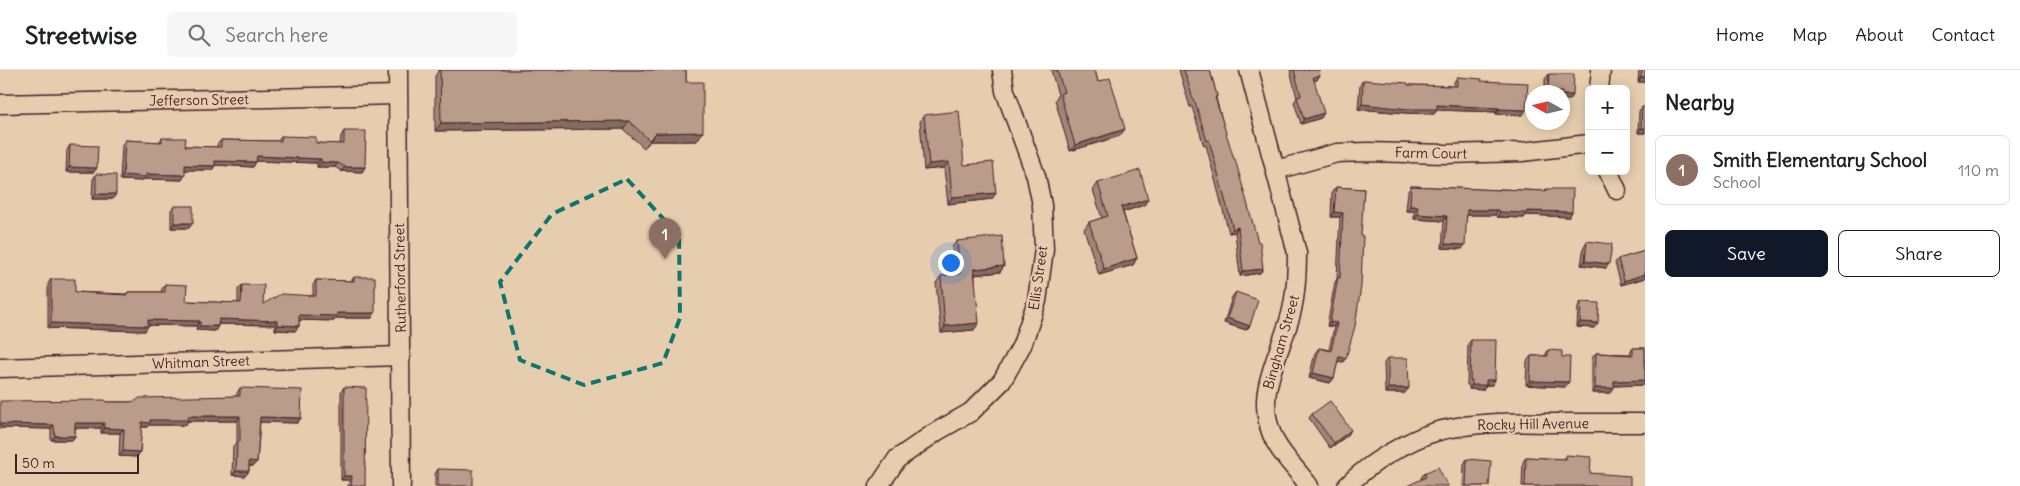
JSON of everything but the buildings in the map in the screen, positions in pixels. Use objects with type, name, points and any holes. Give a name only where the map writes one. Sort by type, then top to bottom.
[{"type":"street","name":"Rutherford Street","points":[[398,70],[401,486]]},
{"type":"street","name":"Ellis Street","points":[[879,486],[897,459],[936,432],[971,412],[1002,381],[1022,346],[1037,301],[1044,248],[1042,205],[1036,176],[1005,91],[1002,70]]},
{"type":"street","name":"Bingham Street","points":[[1249,70],[1297,253],[1298,280],[1290,315],[1272,368],[1265,398],[1267,420],[1276,444],[1310,486]]},
{"type":"street","points":[[1599,85],[1601,70]]},
{"type":"street","name":"Jefferson Street","points":[[0,104],[397,95]]},
{"type":"street","name":"Farm Court","points":[[1276,170],[1337,153],[1447,154],[1522,152],[1585,144]]},
{"type":"street","points":[[1610,175],[1617,190]]},
{"type":"street","name":"Whitman Street","points":[[0,368],[401,356]]},
{"type":"street","name":"Rocky Hill Avenue","points":[[1347,486],[1357,476],[1391,452],[1437,432],[1476,424],[1492,423],[1645,423]]},
{"type":"highlighted area","points":[[627,179],[679,236],[680,318],[663,363],[584,385],[520,360],[500,282],[552,214]]},
{"type":"place","name":"Smith Elementary School","points":[[665,259]]}]
